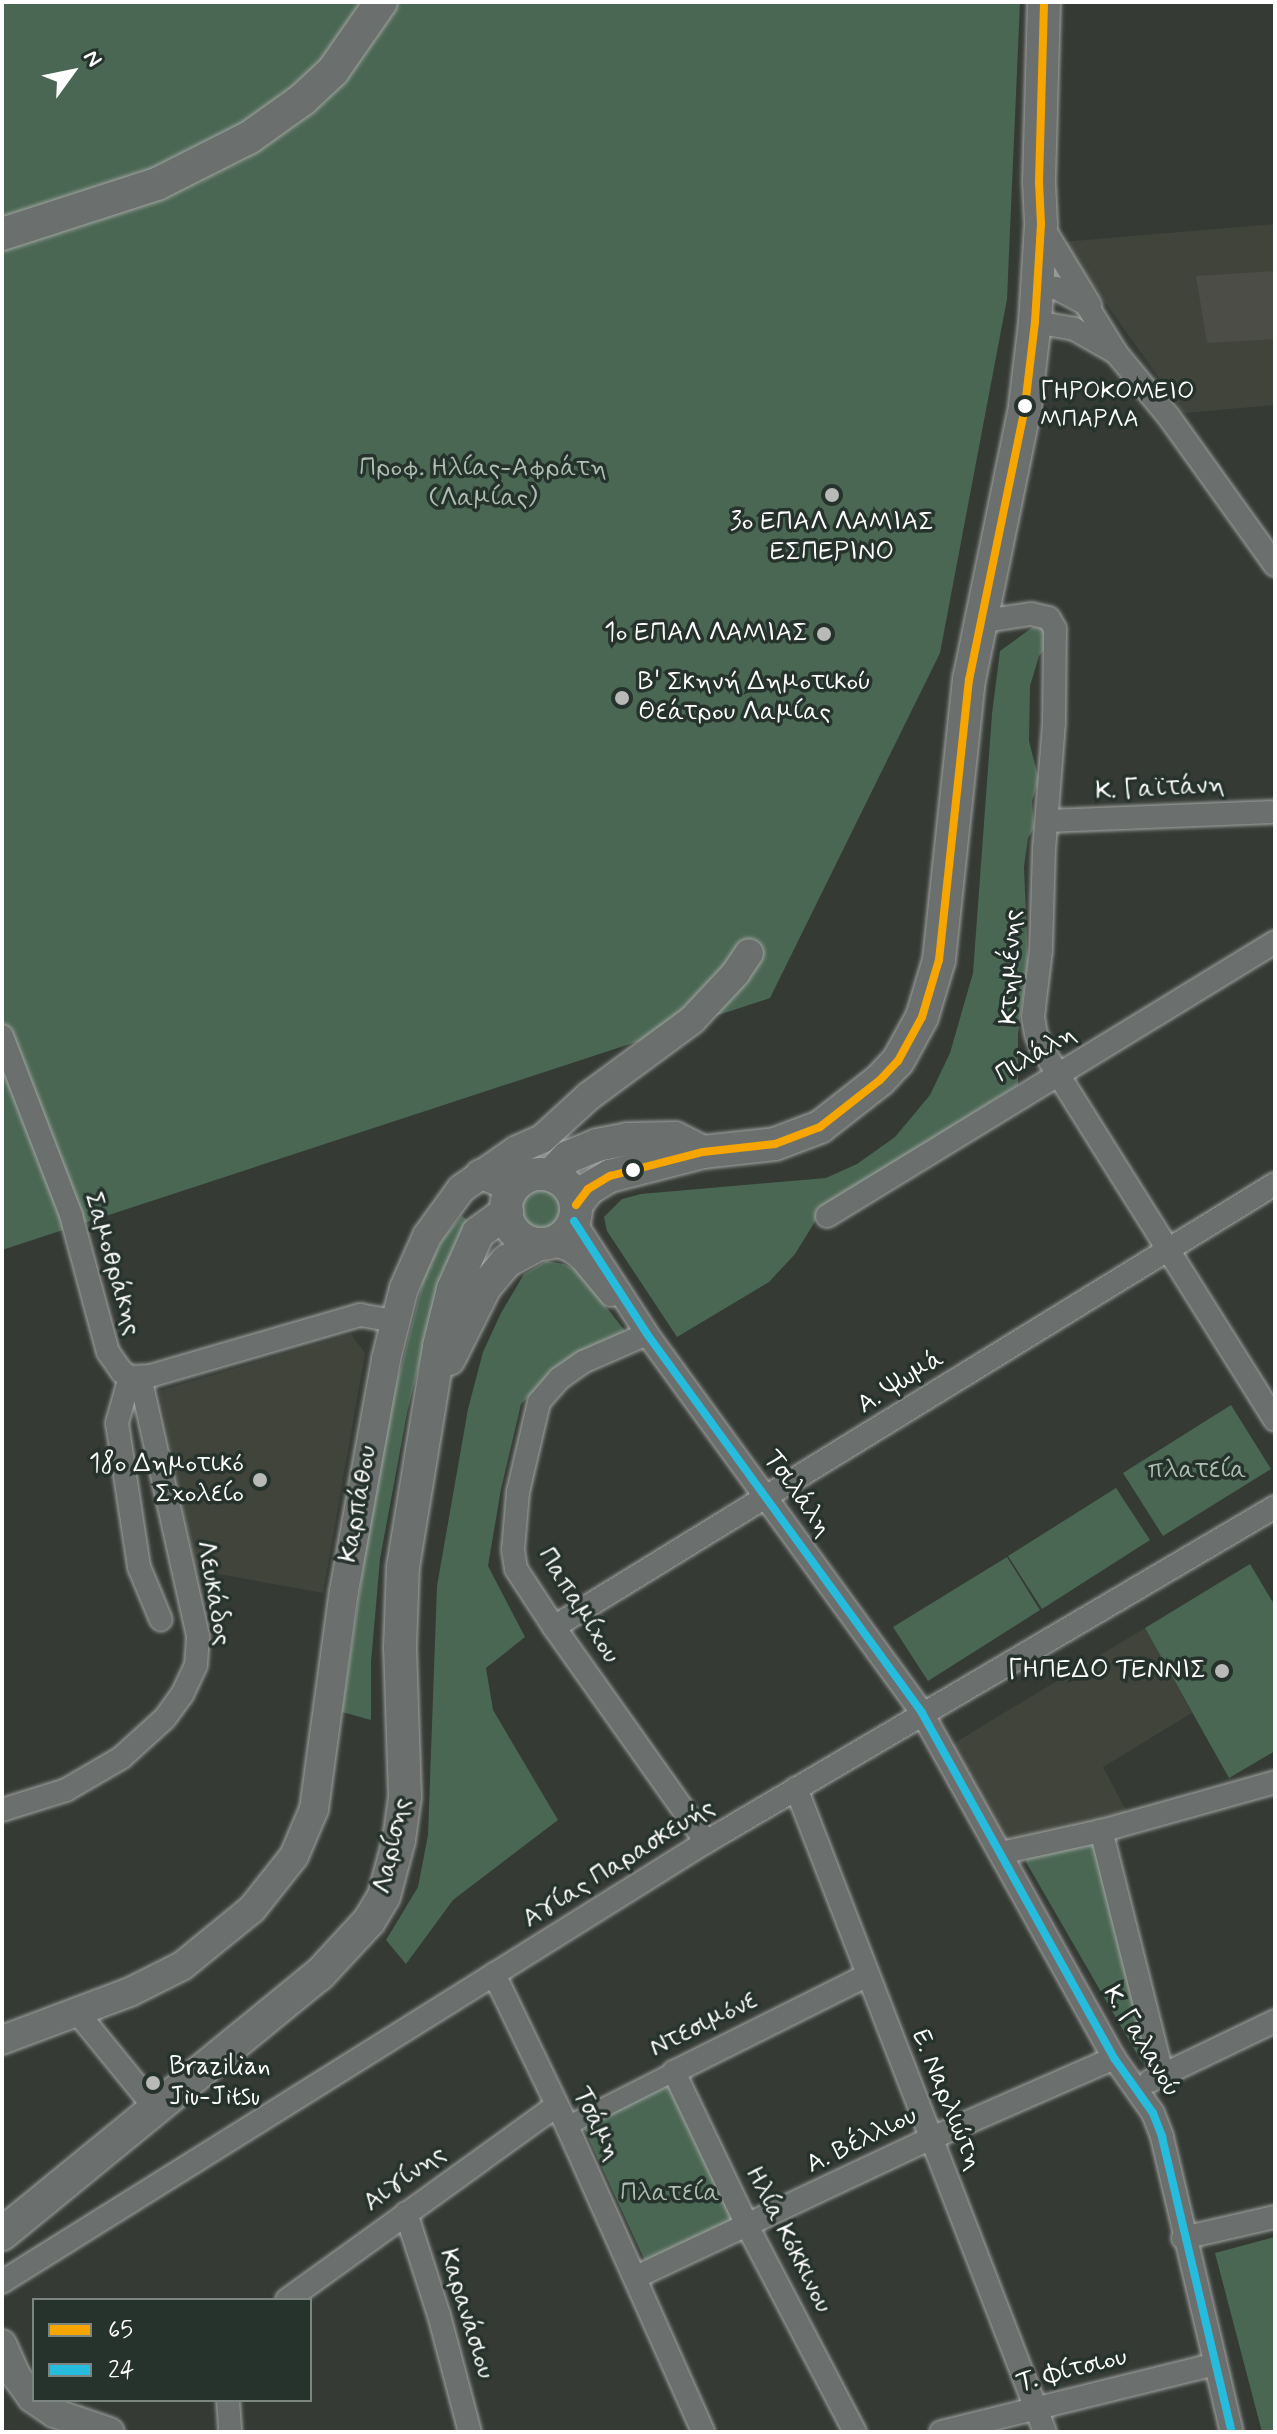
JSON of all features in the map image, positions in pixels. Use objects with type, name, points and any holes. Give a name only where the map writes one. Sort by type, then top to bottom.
[{"type":"main road","points":[[2,234],[157,184],[241,143],[324,80],[381,2]]},
{"type":"main road","name":"Λαρίσης","points":[[575,1213],[588,1189],[610,1176],[703,1152],[775,1144],[820,1127],[880,1080],[912,1038],[939,960],[961,736],[978,622],[1025,406],[1035,322],[1041,224],[1039,168],[1044,2]]},
{"type":"main road","name":"Λαρίσης","points":[[2,2234],[319,1975],[377,1911],[388,1887],[405,1797],[400,1647],[403,1567],[412,1499],[436,1383],[445,1315],[456,1280],[478,1233],[527,1187],[568,1157],[627,1139],[675,1138],[703,1152]]},
{"type":"main road","points":[[568,1186],[575,1213],[564,1235],[544,1243],[517,1234],[527,1187],[568,1186]]},
{"type":"main road","name":"Λαρίσης","points":[[436,1383],[485,1287],[507,1261],[544,1243]]},
{"type":"street","points":[[1041,224],[1117,354],[1187,441],[1275,565]]},
{"type":"street","points":[[1038,286],[1071,294],[1096,317]]},
{"type":"street","points":[[1035,322],[1074,329],[1117,354]]},
{"type":"street","name":"Κτημένης","points":[[978,622],[1031,614],[1049,618],[1055,629],[1054,723],[1041,950],[1033,1017],[1041,1047],[1275,1420]]},
{"type":"street","name":"Κ. Γαϊτάνη","points":[[1047,821],[1275,812]]},
{"type":"street","name":"Πιλάλη","points":[[827,1216],[1275,942]]},
{"type":"street","name":"Καρπάθου","points":[[2,2040],[173,1972],[201,1953],[252,1909],[285,1869],[305,1837],[315,1799],[344,1591],[373,1423],[395,1321],[410,1272],[427,1236],[447,1205],[480,1174],[517,1150],[542,1139],[589,1096],[692,1020],[735,974],[749,953]]},
{"type":"street","name":"Σαμοθράκης","points":[[2,1036],[71,1215],[108,1352],[117,1368],[135,1377]]},
{"type":"street","points":[[480,1174],[527,1187],[542,1139]]},
{"type":"street","name":"Α. Ψωμά","points":[[554,1627],[766,1500],[1275,1184]]},
{"type":"street","points":[[575,1213],[628,1306]]},
{"type":"street","points":[[544,1243],[581,1259],[612,1297],[628,1306]]},
{"type":"street","name":"Τσιλάλη","points":[[628,1306],[922,1713]]},
{"type":"street","points":[[161,1620],[139,1567],[117,1423],[135,1377],[360,1315],[395,1321]]},
{"type":"street","name":"Παπαμίχου","points":[[647,1334],[607,1349],[547,1390],[535,1414],[518,1492],[513,1550],[516,1569],[554,1627],[706,1842]]},
{"type":"street","name":"Λευκάδος","points":[[2,1810],[66,1790],[121,1758],[165,1718],[196,1665],[197,1631],[135,1377]]},
{"type":"street","name":"Αγίας Παρασκευής","points":[[2,2282],[706,1842],[1275,1507]]},
{"type":"street","name":"Κ. Γαλανού","points":[[922,1713],[1114,2058],[1138,2090],[1162,2137],[1183,2238],[1232,2432]]},
{"type":"street","points":[[1001,1853],[1101,1831],[1275,1782]]},
{"type":"street","name":"Ε. Ναρλιώτη","points":[[796,1788],[866,1976],[1045,2432]]},
{"type":"street","points":[[1101,1831],[1162,2073]]},
{"type":"street","name":"Τσάμη","points":[[494,1974],[636,2277],[703,2432]]},
{"type":"street","name":"Ντεσιμόνε","points":[[567,2126],[866,1976]]},
{"type":"street","points":[[77,2012],[155,2108]]},
{"type":"street","points":[[1138,2090],[1162,2073],[1275,2021]]},
{"type":"street","name":"Α. Βέλλιου","points":[[636,2277],[932,2138],[1114,2058]]},
{"type":"street","name":"Ηλία Κόκκινου","points":[[674,2072],[747,2225],[855,2432]]},
{"type":"street","name":"Αιγίνης","points":[[290,2298],[556,2106]]},
{"type":"street","name":"Καρανάσιου","points":[[406,2213],[443,2328],[470,2432]]},
{"type":"street","points":[[1183,2238],[1275,2217]]},
{"type":"street","points":[[2,2344],[17,2377],[32,2397]]},
{"type":"street","name":"Τ. Φίτσιου","points":[[941,2432],[1215,2364]]},
{"type":"street","points":[[37,2402],[54,2413],[110,2432]]},
{"type":"street","points":[[228,2402],[230,2432]]},
{"type":"shaded area","points":[[1275,224],[1275,405],[1184,413],[1062,242]]},
{"type":"shaded area","name":"18ο Δημοτικό Σχολείο","points":[[351,1334],[365,1353],[323,1593],[196,1570],[159,1391]]},
{"type":"shaded area","points":[[1145,1628],[1192,1713],[1103,1767],[1130,1818],[1003,1854],[951,1745]]},
{"type":"green space","name":"Προφ. Ηλίας-Αφράτη (Λαμίας)","points":[[2,2],[1020,2],[1007,299],[940,653],[770,998],[2,1250]]},
{"type":"green space","points":[[1033,627],[1042,628],[1049,644],[1039,656],[1030,686],[1029,741],[1039,780],[1032,801],[1034,828],[1028,838],[1024,867],[1028,961],[1018,1034],[1018,1085],[824,1207],[795,1254],[769,1282],[677,1337],[607,1231],[604,1217],[622,1199],[641,1194],[826,1178],[857,1164],[895,1137],[930,1095],[950,1053],[973,973],[992,714],[1000,651]]},
{"type":"green space","points":[[541,1182],[559,1190],[567,1208],[559,1226],[541,1234],[523,1226],[515,1208],[523,1190]]},
{"type":"green space","points":[[462,1216],[470,1222],[434,1304],[407,1413],[380,1559],[371,1662],[371,1720],[342,1712],[369,1526],[393,1398],[426,1269],[444,1237]]},
{"type":"green space","points":[[546,1261],[564,1264],[579,1272],[625,1331],[566,1363],[521,1404],[501,1489],[488,1566],[525,1637],[486,1668],[493,1710],[558,1820],[453,1900],[406,1964],[386,1940],[418,1887],[428,1835],[437,1586],[468,1409],[483,1352],[501,1313],[524,1274]]},
{"type":"green space","name":"πλατεία","points":[[1231,1405],[1271,1469],[1163,1536],[1123,1473]]},
{"type":"green space","name":"ΓΗΠΕΔΟ ΤΕΝΝΙΣ","points":[[1116,1488],[1150,1540],[1042,1609],[1008,1556]]},
{"type":"green space","name":"ΓΗΠΕΔΟ ΤΕΝΝΙΣ","points":[[1007,1557],[1040,1610],[928,1681],[893,1627]]},
{"type":"green space","name":"ΓΗΠΕΔΟ ΤΕΝΝΙΣ","points":[[1250,1564],[1275,1606],[1275,1751],[1229,1778],[1145,1628]]},
{"type":"green space","points":[[1083,1840],[1099,1850],[1152,2059],[1141,2061],[1026,1862],[1028,1854]]},
{"type":"green space","name":"Πλατεία","points":[[673,2083],[738,2220],[646,2263],[582,2124]]},
{"type":"green space","points":[[1275,2237],[1275,2430],[1262,2432],[1215,2253]]},
{"type":"building","points":[[1275,271],[1275,339],[1207,343],[1196,276]]},
{"type":"transit line","name":"65","points":[[576,1205],[588,1189],[610,1176],[703,1152],[775,1144],[820,1127],[880,1080],[898,1061],[922,1017],[939,960],[969,680],[1025,406],[1035,322],[1041,224],[1039,182],[1044,2]]},
{"type":"transit line","name":"24","points":[[574,1221],[647,1334],[922,1713],[1114,2058],[1153,2113],[1162,2137],[1232,2432]]},
{"type":"place","name":"ΓΗΡΟΚΟΜΕΙΟ ΜΠΑΡΛΑ","points":[[1025,406]]},
{"type":"place","name":"3ο ΕΠΑΛ ΛΑΜΙΑΣ ΕΣΠΕΡΙΝΟ","points":[[832,495]]},
{"type":"place","name":"1ο ΕΠΑΛ ΛΑΜΙΑΣ","points":[[824,634]]},
{"type":"place","name":"Β' Σκηνή Δημοτικού Θεάτρου Λαμίας","points":[[622,698]]},
{"type":"place","name":"18ο Δημοτικό Σχολείο","points":[[260,1480]]},
{"type":"place","name":"ΓΗΠΕΔΟ ΤΕΝΝΙΣ","points":[[1222,1671]]},
{"type":"place","name":"Brazilian Jiu-Jitsu","points":[[153,2083]]}]
